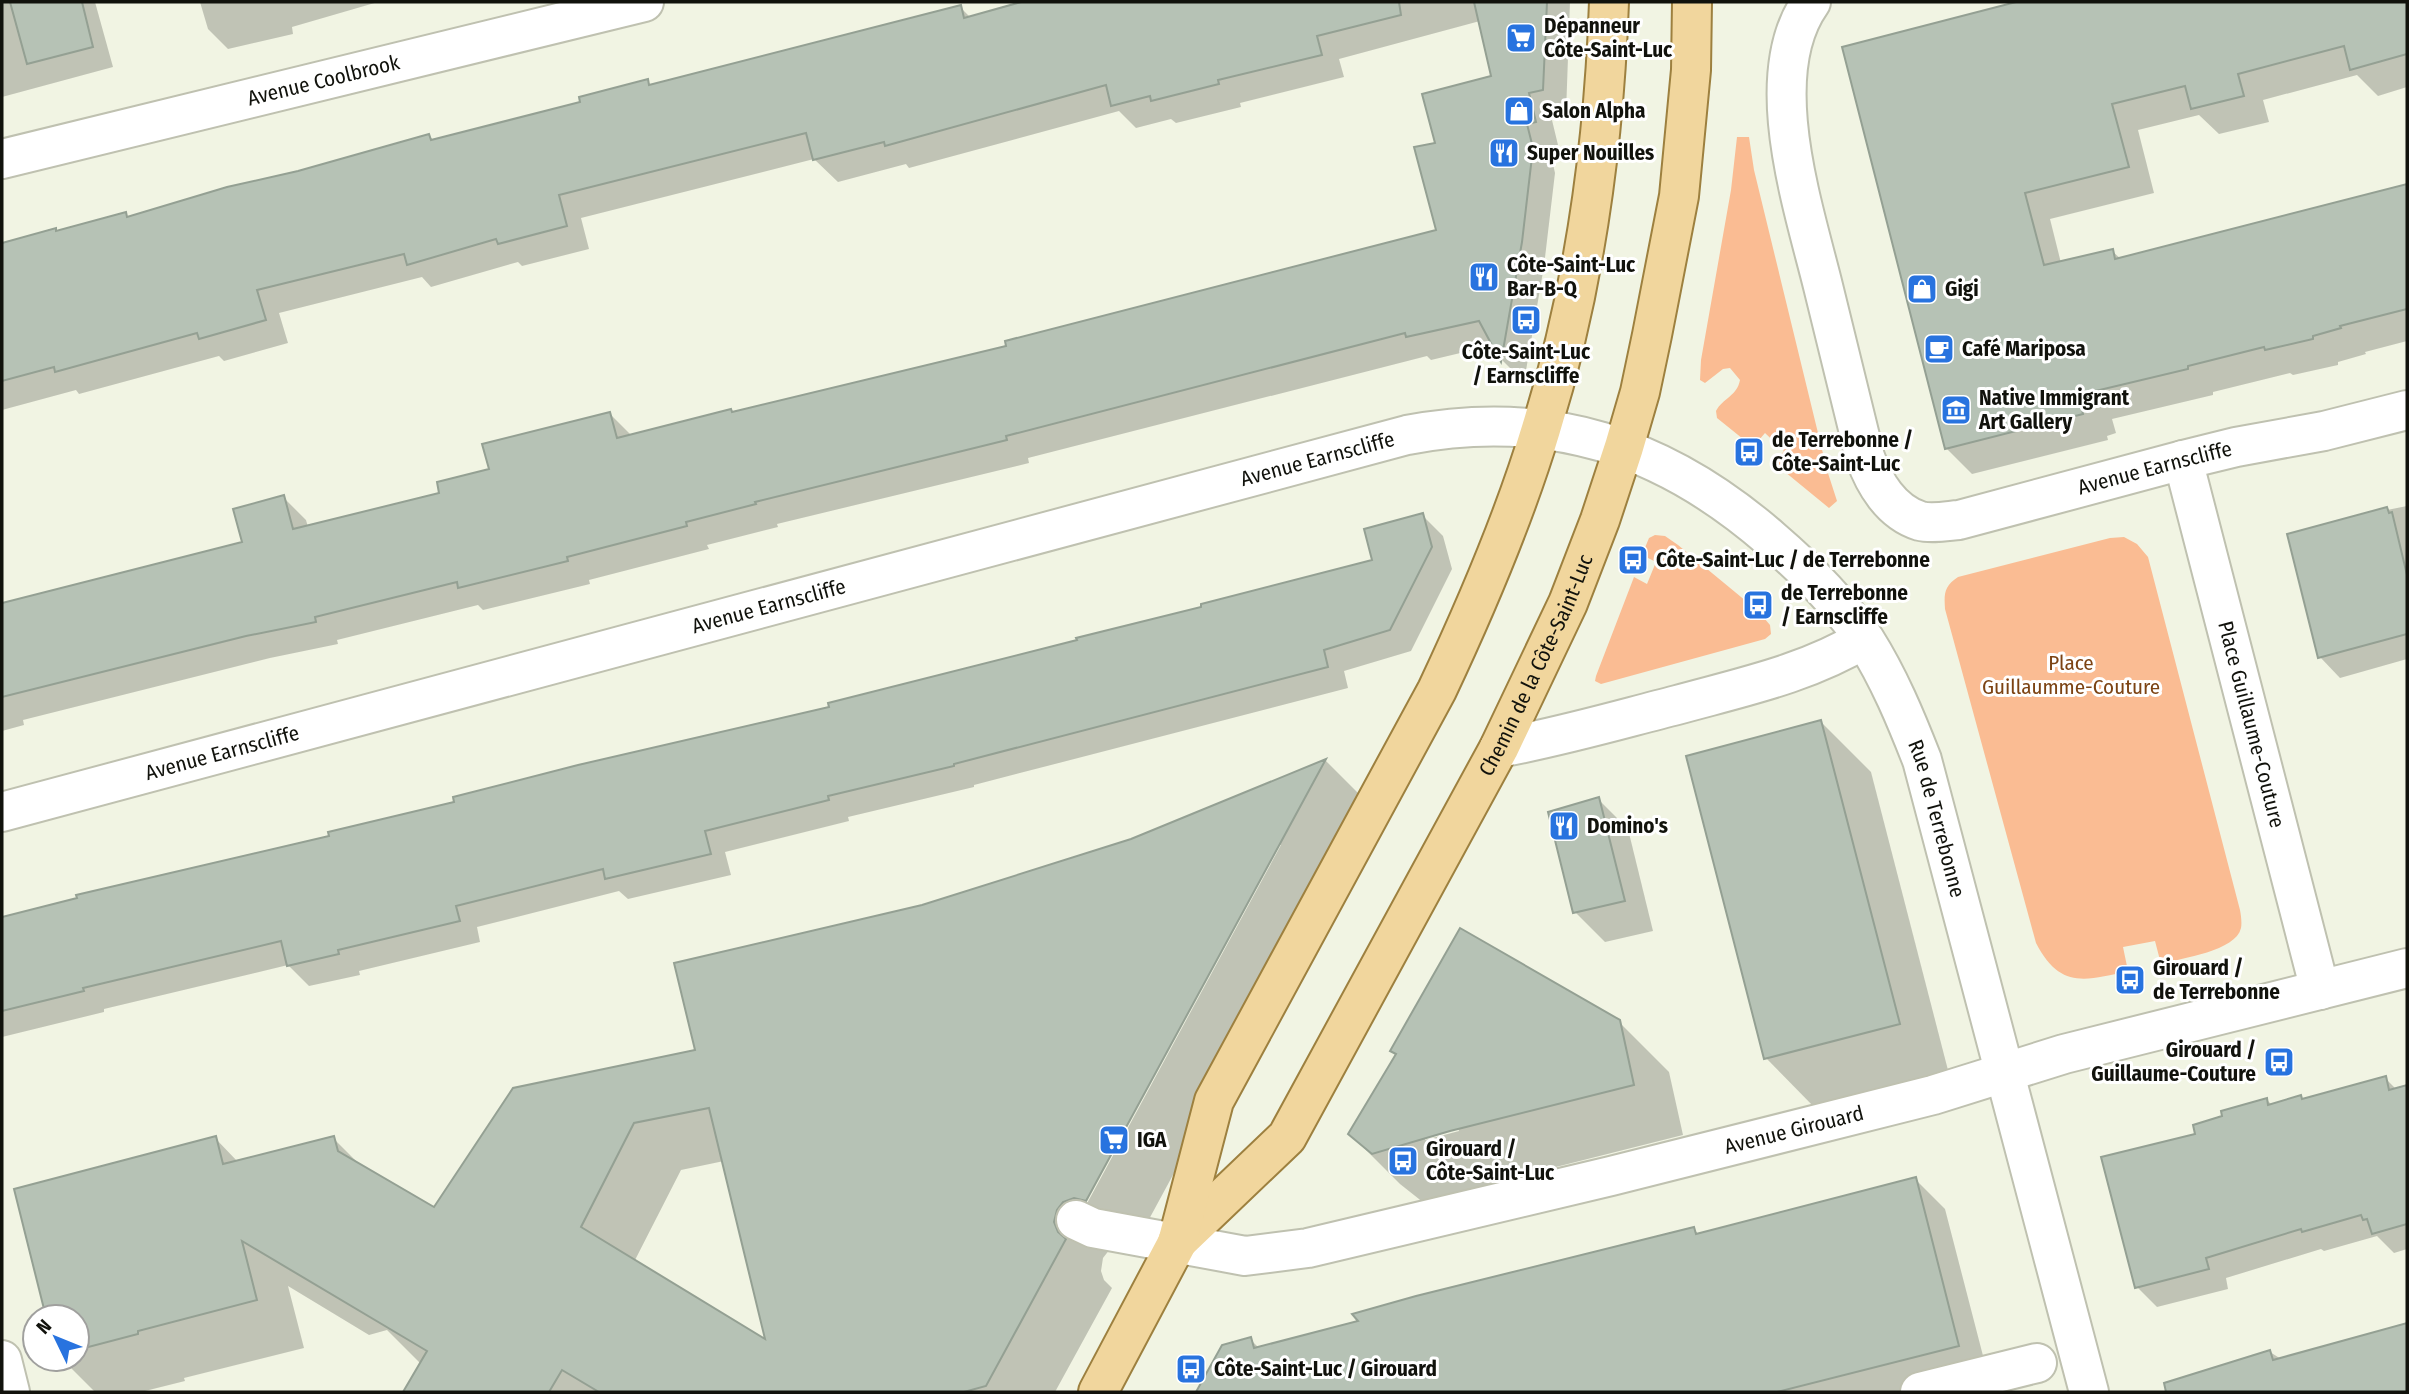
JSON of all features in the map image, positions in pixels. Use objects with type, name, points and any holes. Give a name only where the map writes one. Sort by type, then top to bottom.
[{"type":"main road","name":"Chemin de la Côte-Saint-Luc","points":[[1098,1392],[1177,1243],[1214,1101],[1437,690],[1494,562],[1541,429],[1559,364],[1588,228],[1607,66],[1609,2]]},
{"type":"main road","name":"Chemin de la Côte-Saint-Luc","points":[[1177,1243],[1287,1137],[1500,748],[1567,603],[1600,520],[1643,381],[1678,196],[1691,70],[1692,2]]},
{"type":"street","name":"Avenue Coolbrook","points":[[2,159],[644,2]]},
{"type":"street","name":"Avenue Earnscliffe","points":[[1805,10],[1791,40],[1788,72],[1788,118],[1795,171],[1865,457],[1872,478],[1884,495],[1906,513],[1920,521],[1959,520],[2183,460],[2324,431],[2407,410]]},
{"type":"street","name":"Avenue Earnscliffe","points":[[2,812],[1407,435],[1437,429],[1485,425],[1541,429]]},
{"type":"street","name":"Rue de Terrebonne","points":[[1541,429],[1567,432],[1624,447],[1688,478],[1756,526],[1786,551],[1827,592],[1864,639],[1896,697],[1922,760],[2089,1392]]},
{"type":"street","name":"Place Guillaume-Couture","points":[[2183,460],[2320,990]]},
{"type":"street","points":[[1500,748],[1560,736],[1792,674],[1864,639]]},
{"type":"street","name":"Avenue Girouard","points":[[1076,1220],[1093,1228],[1245,1256],[1308,1248],[1611,1176],[1919,1098],[2064,1055],[2407,968]]},
{"type":"street","points":[[2,1360],[10,1392]]},
{"type":"street","points":[[1920,1392],[2037,1363]]},
{"type":"green space","points":[[1737,137],[1749,137],[1754,170],[1827,470],[1837,501],[1829,508],[1774,463],[1784,451],[1765,433],[1753,447],[1717,418],[1716,411],[1736,390],[1740,380],[1730,368],[1723,369],[1705,383],[1700,380]]},
{"type":"green space","points":[[1655,535],[1665,536],[1678,545],[1758,611],[1770,625],[1771,634],[1765,639],[1601,684],[1595,681],[1596,676],[1634,577],[1647,584],[1656,562],[1642,555],[1649,538]]},
{"type":"green space","name":"Place Guillaumme-Couture","points":[[2124,537],[2137,544],[2148,557],[2240,910],[2241,928],[2237,936],[2219,948],[2161,964],[2155,941],[2123,947],[2128,971],[2086,979],[2075,978],[2054,968],[2036,943],[1945,609],[1945,595],[1947,587],[1958,577],[2110,538]]},
{"type":"building","points":[[10,2],[82,2],[93,47],[27,64]]},
{"type":"building","points":[[1021,2],[1399,2],[1401,15],[1317,36],[1322,55],[1218,80],[1219,84],[1151,101],[1150,96],[1111,106],[1106,85],[885,146],[884,142],[813,160],[806,133],[559,195],[567,226],[498,244],[496,239],[407,265],[404,254],[257,290],[266,320],[199,339],[197,333],[55,372],[54,367],[2,381],[2,243],[126,212],[127,217],[227,187],[298,171],[429,134],[431,140],[580,102],[579,97],[648,79],[649,85],[961,5],[964,18]]},
{"type":"building","points":[[1474,2],[1547,2],[1543,90],[1529,93],[1536,122],[1527,124],[1533,148],[1522,242],[1501,362],[1479,321],[1406,337],[1405,333],[1006,436],[1007,440],[755,502],[756,504],[686,522],[687,526],[567,557],[568,561],[458,588],[457,582],[315,617],[316,622],[246,636],[2,697],[2,603],[242,542],[233,509],[284,495],[293,529],[439,493],[437,482],[489,469],[482,444],[610,412],[617,438],[1006,346],[1005,341],[1436,230],[1414,147],[1435,143],[1422,94],[1491,76]]},
{"type":"building","points":[[2016,2],[2407,2],[2407,54],[2350,70],[2344,46],[2238,74],[2244,96],[2191,109],[2185,86],[2112,104],[2129,167],[2025,193],[2044,265],[2113,249],[2115,259],[2407,184],[2407,309],[2340,326],[2341,328],[2313,336],[2313,339],[2265,350],[2264,347],[2188,366],[2188,369],[2087,393],[2091,407],[2082,410],[2083,414],[1945,449],[1842,47]]},
{"type":"building","points":[[2387,507],[2389,513],[2392,512],[2407,575],[2407,634],[2318,658],[2287,534]]},
{"type":"building","points":[[1423,513],[1432,547],[1390,630],[1324,650],[1328,667],[954,766],[828,796],[829,800],[705,831],[711,854],[605,879],[603,869],[456,906],[460,921],[338,950],[339,954],[287,966],[281,941],[83,988],[84,991],[2,1011],[2,917],[77,898],[76,895],[329,836],[328,832],[454,802],[453,797],[578,765],[829,707],[828,703],[1077,640],[1076,638],[1201,607],[1201,604],[1372,560],[1364,529]]},
{"type":"building","points":[[1821,720],[1900,1024],[1764,1059],[1686,756]]},
{"type":"building","points":[[1326,759],[1086,1201],[1074,1198],[1063,1202],[1057,1210],[1054,1222],[1058,1232],[1066,1239],[986,1386],[964,1392],[599,1392],[562,1370],[549,1392],[403,1392],[427,1351],[242,1241],[257,1300],[138,1331],[138,1334],[91,1346],[91,1303],[42,1303],[14,1189],[216,1136],[223,1164],[334,1136],[338,1151],[434,1207],[513,1088],[695,1050],[674,963],[922,905],[1131,839]],"holes":[[[709,1108],[765,1339],[581,1227],[634,1123]]]},
{"type":"building","points":[[1599,797],[1625,901],[1573,913],[1548,812]]},
{"type":"building","points":[[1460,928],[1620,1020],[1634,1085],[1450,1131],[1372,1154],[1348,1134],[1396,1054],[1390,1051]]},
{"type":"building","points":[[2386,1076],[2389,1090],[2407,1085],[2407,1224],[2372,1234],[2367,1219],[2363,1220],[2361,1215],[2302,1232],[2301,1229],[2206,1258],[2209,1269],[2135,1288],[2101,1157],[2195,1134],[2193,1125],[2222,1116],[2221,1111],[2267,1098],[2268,1105],[2301,1095],[2302,1099]]},
{"type":"building","points":[[1916,1177],[1959,1346],[1777,1392],[1196,1392],[1222,1345],[1251,1337],[1254,1348],[1358,1321],[1352,1314],[1416,1296],[1694,1227],[1696,1234]]},
{"type":"building","points":[[2407,1323],[2407,1392],[2166,1392],[2164,1383],[2270,1350],[2273,1360]]},
{"type":"place","name":"Dépanneur Côte-Saint-Luc","points":[[1521,38]]},
{"type":"place","name":"Salon Alpha","points":[[1519,111]]},
{"type":"place","name":"Super Nouilles","points":[[1504,153]]},
{"type":"place","name":"Côte-Saint-Luc Bar-B-Q","points":[[1484,277]]},
{"type":"place","name":"Gigi","points":[[1922,289]]},
{"type":"place","name":"Côte-Saint-Luc / Earnscliffe","points":[[1526,320]]},
{"type":"place","name":"Café Mariposa","points":[[1939,349]]},
{"type":"place","name":"Native Immigrant Art Gallery","points":[[1956,410]]},
{"type":"place","name":"de Terrebonne / Côte-Saint-Luc","points":[[1749,452]]},
{"type":"place","name":"Côte-Saint-Luc / de Terrebonne","points":[[1633,560]]},
{"type":"place","name":"de Terrebonne / Earnscliffe","points":[[1758,605]]},
{"type":"place","name":"Domino's","points":[[1564,826]]},
{"type":"place","name":"Girouard / de Terrebonne","points":[[2130,980]]},
{"type":"place","name":"Girouard / Guillaume-Couture","points":[[2279,1062]]},
{"type":"place","name":"IGA","points":[[1114,1140]]},
{"type":"place","name":"Girouard / Côte-Saint-Luc","points":[[1403,1161]]},
{"type":"place","name":"Côte-Saint-Luc / Girouard","points":[[1191,1369]]}]
